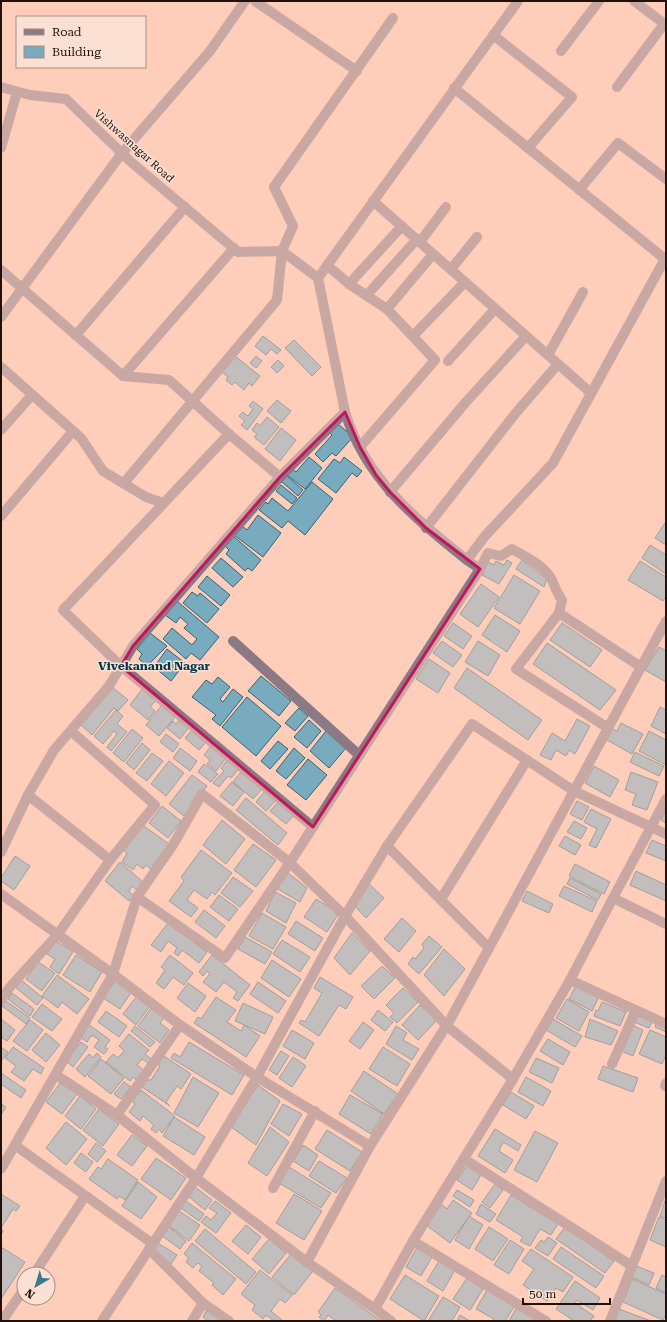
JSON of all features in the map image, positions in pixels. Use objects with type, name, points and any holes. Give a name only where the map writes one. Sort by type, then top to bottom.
[{"type":"street","points":[[1,317],[122,153],[210,51],[245,1]]},
{"type":"street","points":[[255,1],[356,71]]},
{"type":"street","points":[[318,278],[516,1]]},
{"type":"street","points":[[561,51],[599,1]]},
{"type":"street","points":[[616,87],[665,25],[634,1]]},
{"type":"street","points":[[124,484],[194,402],[277,300],[282,251],[293,226],[274,187],[393,18]]},
{"type":"street","points":[[493,34],[572,97],[528,148]]},
{"type":"street","name":"Vishwasnagar Road","points":[[1,87],[30,95],[66,99],[122,153],[236,250]]},
{"type":"street","points":[[454,88],[665,258],[553,463],[486,536],[467,560]]},
{"type":"street","points":[[1,148],[17,92]]},
{"type":"street","points":[[579,190],[618,143],[666,179]]},
{"type":"street","points":[[373,200],[591,393]]},
{"type":"street","points":[[76,335],[185,207]]},
{"type":"street","points":[[367,296],[446,207]]},
{"type":"street","points":[[349,284],[402,226]]},
{"type":"street","points":[[451,269],[477,237]]},
{"type":"street","points":[[123,376],[236,250],[282,251],[318,278],[345,412],[351,431],[376,475],[390,492],[426,528],[480,569]]},
{"type":"street","points":[[387,309],[433,254]]},
{"type":"street","points":[[327,265],[349,284],[387,309],[435,360],[360,447]]},
{"type":"street","points":[[1,270],[123,376],[169,380],[280,477]]},
{"type":"street","points":[[413,336],[465,282]]},
{"type":"street","points":[[548,355],[583,292]]},
{"type":"street","points":[[448,361],[495,309]]},
{"type":"street","points":[[390,492],[466,402],[526,336]]},
{"type":"street","points":[[426,528],[514,414],[558,364]]},
{"type":"street","points":[[1,367],[81,438],[103,471],[146,497],[163,504]]},
{"type":"street","points":[[1,430],[32,395]]},
{"type":"street","points":[[1,852],[28,795],[54,750],[109,686],[133,646],[280,477],[345,412]]},
{"type":"street","points":[[1,516],[73,431]]},
{"type":"street","points":[[229,434],[63,610],[121,666],[313,827]]},
{"type":"street","points":[[137,897],[225,958],[360,755],[480,569],[488,553],[501,556],[512,549],[540,565],[551,580],[554,589],[562,600],[559,614],[516,669],[608,728]]},
{"type":"street","points":[[559,614],[641,667]]},
{"type":"street","points":[[307,1262],[370,1146],[447,1026],[666,621]]},
{"type":"street","points":[[233,641],[360,755]]},
{"type":"street","points":[[102,1321],[196,1178],[257,1077],[345,916],[387,846],[472,724],[574,791],[666,834]]},
{"type":"street","points":[[1,1000],[10,987],[58,934],[110,860],[155,805],[71,731]]},
{"type":"street","points":[[441,899],[527,760]]},
{"type":"street","points":[[1,1169],[16,1146],[113,974],[137,897],[173,845],[202,794],[289,862],[345,916],[447,1026],[513,1079]]},
{"type":"street","points":[[28,795],[110,860]]},
{"type":"street","points":[[375,1309],[413,1241],[513,1079],[570,980],[666,799]]},
{"type":"street","points":[[387,846],[489,948]]},
{"type":"street","points":[[1,894],[113,974],[180,1025],[257,1077],[315,1111],[370,1146]]},
{"type":"street","points":[[613,898],[666,924]]},
{"type":"street","points":[[570,980],[666,1024]]},
{"type":"street","points":[[612,1064],[636,1010]]},
{"type":"street","points":[[117,1115],[180,1025]]},
{"type":"street","points":[[56,1074],[117,1115],[196,1178],[307,1262],[391,1321]]},
{"type":"street","points":[[273,1188],[315,1111]]},
{"type":"street","points":[[16,1146],[85,1196],[151,1247],[203,1303],[229,1321]]},
{"type":"street","points":[[464,1159],[632,1266]]},
{"type":"street","points":[[610,1321],[666,1181]]},
{"type":"street","points":[[39,1266],[85,1196]]},
{"type":"street","points":[[413,1241],[546,1321]]},
{"type":"street","points":[[2,1321],[16,1301]]},
{"type":"street","points":[[192,1321],[203,1303]]},
{"type":"highlighted area","points":[[345,412],[360,447],[376,475],[390,492],[426,528],[480,569],[313,827],[121,666],[133,646],[280,477]]},
{"type":"building","points":[[263,336],[281,350],[277,354],[271,349],[266,355],[255,346]]},
{"type":"building","points":[[294,340],[321,367],[312,376],[285,348]]},
{"type":"building","points":[[235,356],[260,376],[252,386],[249,383],[244,390],[235,382],[232,385],[226,380],[228,377],[222,372]]},
{"type":"building","points":[[256,356],[262,361],[256,368],[250,363]]},
{"type":"building","points":[[278,360],[284,366],[277,373],[271,367]]},
{"type":"building","points":[[277,400],[291,411],[281,423],[267,411]]},
{"type":"building","points":[[253,401],[263,409],[247,430],[241,425],[245,421],[239,416],[243,412],[248,416],[253,409],[249,406]]},
{"type":"building","points":[[267,417],[279,427],[264,445],[254,437],[257,434],[252,430],[257,423],[260,426]]},
{"type":"building","points":[[337,423],[353,437],[336,456],[332,453],[323,462],[315,454],[332,435],[329,432]]},
{"type":"building","points":[[281,428],[296,440],[280,461],[265,449]]},
{"type":"building","points":[[309,457],[322,468],[305,489],[287,475],[292,469],[296,472]]},
{"type":"building","points":[[344,457],[362,471],[357,477],[352,473],[336,493],[318,479],[334,459],[340,463]]},
{"type":"building","points":[[287,476],[303,490],[298,496],[282,482]]},
{"type":"building","points":[[312,482],[333,499],[305,535],[288,521],[282,528],[259,510],[266,502],[268,504],[272,498],[288,511]]},
{"type":"building","points":[[281,485],[297,498],[292,504],[276,491]]},
{"type":"building","points":[[258,515],[281,533],[263,557],[234,535],[241,525],[247,530]]},
{"type":"building","points":[[665,523],[666,524],[666,545],[655,538]]},
{"type":"building","points":[[233,536],[261,560],[252,571],[248,568],[245,571],[226,554],[229,550],[225,546]]},
{"type":"building","points":[[650,545],[666,555],[666,574],[642,558]]},
{"type":"building","points":[[221,558],[243,577],[233,587],[212,568]]},
{"type":"building","points":[[507,560],[512,563],[499,584],[482,575],[488,562],[494,565],[496,561],[504,565]]},
{"type":"building","points":[[522,560],[547,579],[544,587],[516,569]]},
{"type":"building","points":[[640,561],[666,577],[666,596],[663,601],[628,580]]},
{"type":"building","points":[[514,575],[540,591],[520,624],[494,608]]},
{"type":"building","points":[[207,576],[230,595],[221,606],[198,587]]},
{"type":"building","points":[[481,584],[499,597],[478,627],[460,614]]},
{"type":"building","points":[[192,592],[198,596],[200,593],[219,609],[207,623],[183,603]]},
{"type":"building","points":[[177,601],[219,637],[200,660],[191,653],[186,659],[163,639],[172,628],[192,645],[197,639],[184,628],[188,624],[180,617],[176,623],[165,615]]},
{"type":"building","points":[[495,615],[520,631],[507,652],[482,635]]},
{"type":"building","points":[[453,623],[472,636],[463,649],[444,636]]},
{"type":"building","points":[[562,623],[602,650],[590,667],[550,640]]},
{"type":"building","points":[[150,633],[167,646],[147,666],[139,659],[142,654],[137,649]]},
{"type":"building","points":[[442,641],[462,655],[453,667],[433,653]]},
{"type":"building","points":[[478,641],[500,655],[488,676],[465,662]]},
{"type":"building","points":[[547,643],[616,690],[600,710],[533,664]]},
{"type":"building","points":[[659,647],[666,651],[666,682],[645,670]]},
{"type":"building","points":[[167,649],[185,663],[171,681],[154,667]]},
{"type":"building","points":[[429,659],[450,673],[438,693],[416,679]]},
{"type":"building","points":[[467,668],[542,720],[528,740],[454,688]]},
{"type":"building","points":[[261,676],[291,701],[279,716],[248,691]]},
{"type":"building","points":[[218,677],[230,687],[220,699],[223,702],[233,689],[243,697],[220,726],[212,719],[216,715],[192,697],[206,680],[212,684]]},
{"type":"building","points":[[112,687],[128,700],[118,711],[114,708],[92,735],[81,725]]},
{"type":"building","points":[[143,688],[157,699],[150,707],[155,711],[148,720],[130,705]]},
{"type":"building","points":[[247,697],[281,726],[256,756],[222,727]]},
{"type":"building","points":[[162,705],[176,716],[159,736],[146,725]]},
{"type":"building","points":[[660,707],[666,710],[666,734],[651,726]]},
{"type":"building","points":[[299,708],[308,716],[295,731],[285,723]]},
{"type":"building","points":[[116,710],[123,716],[117,724],[127,732],[111,751],[107,747],[117,734],[114,731],[103,744],[94,736]]},
{"type":"building","points":[[181,718],[190,726],[180,739],[167,728],[173,721],[176,724]]},
{"type":"building","points":[[577,719],[590,726],[575,754],[569,750],[566,756],[556,750],[551,760],[540,755],[552,733],[565,741]]},
{"type":"building","points":[[309,720],[321,731],[307,748],[294,737]]},
{"type":"building","points":[[621,723],[643,734],[632,754],[607,740],[612,729],[617,731]]},
{"type":"building","points":[[132,729],[143,738],[124,762],[113,753]]},
{"type":"building","points":[[193,729],[207,741],[199,750],[185,738]]},
{"type":"building","points":[[326,731],[346,748],[329,768],[310,751]]},
{"type":"building","points":[[649,731],[666,740],[666,765],[639,751]]},
{"type":"building","points":[[166,734],[179,744],[173,752],[160,742]]},
{"type":"building","points":[[278,741],[288,749],[270,769],[261,761]]},
{"type":"building","points":[[142,743],[150,750],[134,770],[126,763]]},
{"type":"building","points":[[211,746],[227,757],[216,771],[207,764],[210,760],[204,755]]},
{"type":"building","points":[[180,748],[197,761],[190,771],[173,758]]},
{"type":"building","points":[[294,748],[305,758],[286,779],[276,771]]},
{"type":"building","points":[[635,752],[664,766],[659,776],[630,762]]},
{"type":"building","points":[[152,753],[163,761],[147,781],[136,773]]},
{"type":"building","points":[[229,758],[240,767],[231,778],[228,776],[219,787],[213,783],[224,771],[221,768]]},
{"type":"building","points":[[308,759],[327,775],[306,800],[287,785]]},
{"type":"building","points":[[169,761],[184,773],[166,796],[151,784]]},
{"type":"building","points":[[204,764],[218,774],[211,782],[198,772]]},
{"type":"building","points":[[594,766],[619,780],[610,797],[585,783]]},
{"type":"building","points":[[241,772],[262,789],[253,799],[233,782]]},
{"type":"building","points":[[631,772],[658,782],[647,810],[632,805],[636,794],[625,790]]},
{"type":"building","points":[[192,775],[207,786],[184,816],[169,804]]},
{"type":"building","points":[[232,782],[244,792],[233,806],[220,796]]},
{"type":"building","points":[[265,791],[276,800],[266,811],[256,802]]},
{"type":"building","points":[[246,798],[287,833],[278,845],[236,810]]},
{"type":"building","points":[[279,801],[295,814],[286,824],[270,811]]},
{"type":"building","points":[[577,801],[589,807],[582,820],[570,814]]},
{"type":"building","points":[[162,806],[181,821],[168,838],[149,823]]},
{"type":"building","points":[[591,809],[611,819],[596,848],[589,845],[597,829],[584,822]]},
{"type":"building","points":[[666,809],[666,823],[661,820]]},
{"type":"building","points":[[222,820],[245,839],[226,864],[203,845]]},
{"type":"building","points":[[574,821],[587,828],[581,839],[567,832]]},
{"type":"building","points":[[141,824],[169,844],[151,869],[146,865],[143,869],[137,864],[133,870],[122,862],[127,853],[122,849]]},
{"type":"building","points":[[565,836],[581,845],[575,855],[559,846]]},
{"type":"building","points":[[652,840],[666,846],[666,861],[646,853]]},
{"type":"building","points":[[253,844],[276,860],[256,887],[234,870]]},
{"type":"building","points":[[201,850],[232,873],[215,895],[212,892],[207,899],[194,890],[187,900],[198,908],[191,917],[169,901],[184,881],[181,877]]},
{"type":"building","points":[[15,856],[30,866],[14,890],[1,881],[1,878]]},
{"type":"building","points":[[120,862],[143,882],[137,890],[132,886],[129,891],[134,896],[129,901],[105,881]]},
{"type":"building","points":[[575,864],[610,882],[604,894],[569,876]]},
{"type":"building","points":[[636,871],[666,885],[666,901],[630,885]]},
{"type":"building","points":[[287,872],[307,888],[300,902],[276,888]]},
{"type":"building","points":[[233,877],[253,891],[240,907],[221,893]]},
{"type":"building","points":[[570,878],[601,894],[598,900],[567,884]]},
{"type":"building","points":[[367,882],[384,898],[366,918],[353,904]]},
{"type":"building","points":[[564,886],[597,901],[592,912],[559,896]]},
{"type":"building","points":[[527,891],[553,904],[549,913],[522,901]]},
{"type":"building","points":[[275,892],[296,903],[286,923],[266,911]]},
{"type":"building","points":[[219,895],[238,909],[229,921],[210,907]]},
{"type":"building","points":[[316,899],[339,913],[327,932],[304,917]]},
{"type":"building","points":[[204,910],[225,926],[216,938],[195,922]]},
{"type":"building","points":[[262,913],[286,927],[273,949],[249,936]]},
{"type":"building","points":[[402,918],[416,931],[399,952],[384,939]]},
{"type":"building","points":[[296,921],[323,938],[315,951],[288,934]]},
{"type":"building","points":[[168,923],[207,952],[199,963],[182,950],[178,956],[174,953],[177,948],[168,941],[161,952],[151,945]]},
{"type":"building","points":[[352,933],[370,951],[350,975],[334,958]]},
{"type":"building","points":[[429,936],[442,947],[419,974],[408,964],[413,957],[415,959],[424,948],[422,944]]},
{"type":"building","points":[[245,937],[272,952],[265,964],[238,949]]},
{"type":"building","points":[[282,940],[310,957],[300,972],[273,954]]},
{"type":"building","points":[[56,941],[73,952],[59,974],[50,967],[55,959],[47,954]]},
{"type":"building","points":[[444,949],[465,969],[444,996],[424,975]]},
{"type":"building","points":[[76,955],[102,972],[90,992],[63,975]]},
{"type":"building","points":[[170,955],[193,973],[184,985],[173,977],[164,989],[156,983],[165,970],[161,967]]},
{"type":"building","points":[[212,955],[250,985],[238,1001],[233,998],[237,992],[224,982],[216,992],[203,982],[210,974],[207,971],[203,976],[199,972]]},
{"type":"building","points":[[272,960],[301,979],[289,997],[261,978]]},
{"type":"building","points":[[38,962],[55,973],[42,991],[26,979]]},
{"type":"building","points":[[382,966],[395,978],[374,999],[361,986]]},
{"type":"building","points":[[57,975],[89,999],[77,1014],[62,1002],[58,1008],[42,996]]},
{"type":"building","points":[[320,977],[353,997],[346,1009],[339,1005],[319,1036],[299,1023],[301,1020],[305,1022],[322,993],[314,988]]},
{"type":"building","points":[[21,980],[43,998],[37,1005],[15,987]]},
{"type":"building","points":[[116,980],[132,991],[120,1009],[103,998]]},
{"type":"building","points":[[258,982],[286,1001],[278,1013],[250,994]]},
{"type":"building","points":[[188,983],[206,996],[195,1012],[177,998]]},
{"type":"building","points":[[576,985],[599,997],[592,1011],[569,999]]},
{"type":"building","points":[[403,988],[418,1002],[397,1023],[390,1017],[394,1013],[386,1005]]},
{"type":"building","points":[[12,993],[34,1009],[30,1016],[8,999]]},
{"type":"building","points":[[137,996],[150,1006],[136,1025],[123,1014]]},
{"type":"building","points":[[216,997],[236,1010],[227,1022],[241,1031],[244,1025],[260,1036],[246,1057],[194,1023],[198,1017],[201,1019]]},
{"type":"building","points":[[567,999],[589,1012],[579,1031],[556,1018]]},
{"type":"building","points":[[6,1001],[30,1018],[26,1024],[2,1006]]},
{"type":"building","points":[[602,1002],[626,1012],[620,1026],[594,1016],[596,1010],[598,1011]]},
{"type":"building","points":[[243,1003],[273,1017],[265,1034],[235,1021]]},
{"type":"building","points":[[42,1004],[62,1019],[52,1031],[32,1017]]},
{"type":"building","points":[[420,1005],[437,1020],[418,1040],[402,1025]]},
{"type":"building","points":[[151,1008],[164,1017],[160,1023],[169,1030],[160,1043],[138,1026]]},
{"type":"building","points":[[378,1010],[393,1022],[385,1031],[371,1020]]},
{"type":"building","points":[[106,1011],[127,1026],[119,1037],[98,1022]]},
{"type":"building","points":[[637,1015],[652,1021],[649,1028],[634,1022]]},
{"type":"building","points":[[1,1019],[15,1030],[7,1041],[1,1037]]},
{"type":"building","points":[[553,1019],[582,1036],[575,1047],[546,1030]]},
{"type":"building","points":[[590,1019],[618,1031],[611,1045],[585,1037]]},
{"type":"building","points":[[30,1020],[43,1030],[27,1051],[13,1041]]},
{"type":"building","points":[[363,1022],[374,1030],[360,1049],[349,1041]]},
{"type":"building","points":[[657,1022],[666,1026],[666,1032],[655,1027]]},
{"type":"building","points":[[88,1024],[110,1040],[105,1047],[108,1049],[104,1054],[94,1047],[99,1040],[92,1035],[87,1042],[79,1036]]},
{"type":"building","points":[[632,1025],[643,1030],[633,1056],[621,1051]]},
{"type":"building","points":[[135,1026],[155,1042],[150,1047],[131,1031]]},
{"type":"building","points":[[396,1026],[407,1033],[403,1040],[419,1049],[412,1060],[386,1044]]},
{"type":"building","points":[[292,1030],[314,1043],[305,1059],[283,1046]]},
{"type":"building","points":[[650,1030],[666,1037],[666,1055],[662,1064],[639,1054]]},
{"type":"building","points":[[46,1033],[60,1045],[46,1062],[32,1050]]},
{"type":"building","points":[[129,1034],[149,1050],[145,1054],[151,1059],[148,1063],[142,1059],[137,1065],[145,1071],[137,1081],[133,1077],[130,1081],[106,1062],[113,1054],[118,1058],[124,1051],[119,1046]]},
{"type":"building","points":[[548,1039],[570,1052],[563,1065],[540,1051]]},
{"type":"building","points":[[81,1042],[88,1047],[73,1067],[66,1061]]},
{"type":"building","points":[[189,1042],[244,1075],[232,1095],[171,1058],[174,1053],[180,1057]]},
{"type":"building","points":[[1,1047],[8,1052],[1,1061]]},
{"type":"building","points":[[13,1047],[44,1068],[41,1074],[33,1069],[24,1081],[11,1072],[16,1066],[5,1058]]},
{"type":"building","points":[[383,1047],[410,1064],[397,1086],[369,1069]]},
{"type":"building","points":[[281,1051],[289,1056],[277,1075],[269,1070]]},
{"type":"building","points":[[97,1053],[101,1057],[85,1077],[76,1069],[89,1054],[93,1058]]},
{"type":"building","points":[[164,1056],[191,1074],[181,1089],[177,1086],[166,1102],[170,1106],[142,1087],[147,1080],[151,1080],[160,1066],[158,1064]]},
{"type":"building","points":[[293,1057],[306,1066],[292,1087],[279,1078]]},
{"type":"building","points":[[536,1058],[559,1068],[552,1083],[529,1072]]},
{"type":"building","points":[[101,1059],[124,1078],[111,1094],[88,1076]]},
{"type":"building","points":[[603,1066],[638,1078],[633,1092],[598,1079]]},
{"type":"building","points":[[364,1071],[398,1094],[384,1114],[351,1091]]},
{"type":"building","points":[[1,1073],[26,1090],[21,1098],[1,1084]]},
{"type":"building","points":[[193,1077],[219,1093],[198,1127],[174,1113]]},
{"type":"building","points":[[526,1077],[551,1091],[543,1106],[518,1092]]},
{"type":"building","points":[[61,1082],[77,1094],[62,1114],[46,1102]]},
{"type":"building","points":[[124,1082],[131,1087],[121,1099],[114,1094]]},
{"type":"building","points":[[258,1085],[280,1101],[256,1145],[231,1127]]},
{"type":"building","points":[[141,1090],[175,1116],[162,1133],[159,1129],[156,1133],[151,1129],[154,1125],[143,1116],[140,1121],[129,1112],[135,1104],[132,1101]]},
{"type":"building","points":[[511,1092],[534,1106],[526,1119],[503,1105]]},
{"type":"building","points":[[350,1095],[383,1114],[371,1134],[339,1114]]},
{"type":"building","points":[[80,1096],[96,1109],[81,1129],[65,1116]]},
{"type":"building","points":[[1,1104],[6,1107],[1,1115]]},
{"type":"building","points":[[283,1104],[302,1114],[289,1136],[271,1124]]},
{"type":"building","points":[[99,1109],[119,1124],[103,1146],[83,1130]]},
{"type":"building","points":[[174,1117],[205,1137],[194,1155],[163,1136]]},
{"type":"building","points":[[66,1122],[87,1139],[66,1165],[46,1148]]},
{"type":"building","points":[[270,1127],[289,1142],[267,1176],[248,1163]]},
{"type":"building","points":[[495,1129],[521,1145],[518,1151],[503,1142],[499,1151],[513,1160],[505,1173],[478,1156]]},
{"type":"building","points":[[327,1130],[362,1152],[350,1171],[315,1149]]},
{"type":"building","points":[[535,1131],[558,1143],[537,1182],[514,1170]]},
{"type":"building","points":[[132,1135],[147,1146],[132,1166],[117,1155]]},
{"type":"building","points":[[96,1143],[106,1151],[97,1162],[88,1154]]},
{"type":"building","points":[[303,1145],[318,1155],[309,1171],[293,1161]]},
{"type":"building","points":[[81,1153],[93,1162],[86,1172],[74,1163]]},
{"type":"building","points":[[156,1158],[186,1178],[171,1200],[141,1179]]},
{"type":"building","points":[[108,1159],[138,1180],[125,1200],[119,1196],[117,1199],[89,1179],[98,1167],[101,1169]]},
{"type":"building","points":[[319,1161],[347,1178],[336,1193],[309,1176]]},
{"type":"building","points":[[467,1165],[481,1175],[472,1190],[457,1180]]},
{"type":"building","points":[[289,1167],[331,1193],[321,1208],[279,1183]]},
{"type":"building","points":[[138,1182],[157,1197],[141,1219],[122,1206]]},
{"type":"building","points":[[495,1184],[503,1190],[490,1208],[482,1202]]},
{"type":"building","points":[[195,1187],[212,1200],[205,1210],[188,1196]]},
{"type":"building","points":[[457,1190],[474,1200],[470,1207],[453,1196]]},
{"type":"building","points":[[1,1194],[20,1206],[16,1211],[13,1209],[1,1228]]},
{"type":"building","points":[[294,1194],[322,1211],[304,1240],[276,1223]]},
{"type":"building","points":[[511,1195],[558,1224],[551,1235],[540,1229],[530,1246],[520,1241],[523,1237],[496,1220]]},
{"type":"building","points":[[666,1198],[666,1218],[660,1216]]},
{"type":"building","points":[[453,1200],[472,1213],[450,1243],[426,1225],[441,1204],[447,1209]]},
{"type":"building","points":[[186,1201],[204,1214],[199,1221],[181,1208]]},
{"type":"building","points":[[215,1201],[231,1213],[216,1233],[201,1222],[206,1216],[211,1220],[217,1213],[209,1208]]},
{"type":"building","points":[[481,1204],[496,1214],[490,1222],[476,1214]]},
{"type":"building","points":[[179,1211],[200,1225],[189,1241],[169,1226]]},
{"type":"building","points":[[469,1216],[483,1225],[469,1249],[455,1240]]},
{"type":"building","points":[[659,1217],[666,1220],[666,1247],[650,1240]]},
{"type":"building","points":[[246,1225],[261,1237],[248,1254],[232,1241]]},
{"type":"building","points":[[168,1226],[186,1241],[180,1249],[161,1235]]},
{"type":"building","points":[[489,1227],[508,1239],[493,1261],[475,1249]]},
{"type":"building","points":[[565,1227],[614,1261],[605,1273],[556,1239]]},
{"type":"building","points":[[205,1229],[256,1272],[246,1284],[195,1241]]},
{"type":"building","points":[[548,1237],[557,1243],[548,1256],[535,1248],[541,1240],[544,1242]]},
{"type":"building","points":[[269,1239],[286,1253],[269,1274],[252,1259]]},
{"type":"building","points":[[510,1240],[524,1249],[509,1274],[494,1265]]},
{"type":"building","points":[[158,1243],[177,1255],[171,1264],[153,1252]]},
{"type":"building","points":[[192,1243],[236,1279],[223,1295],[212,1285],[214,1283],[199,1271],[202,1266],[198,1263],[193,1268],[186,1262],[189,1258],[184,1254]]},
{"type":"building","points":[[1,1247],[25,1262],[22,1266],[16,1266],[16,1276],[1,1299]]},
{"type":"building","points":[[561,1247],[604,1276],[596,1288],[553,1259]]},
{"type":"building","points":[[417,1248],[432,1257],[421,1276],[406,1267]]},
{"type":"building","points":[[531,1249],[573,1277],[563,1292],[556,1288],[547,1301],[523,1285],[534,1269],[522,1261]]},
{"type":"building","points":[[291,1254],[313,1271],[294,1295],[272,1277]]},
{"type":"building","points":[[439,1261],[455,1270],[443,1291],[427,1281]]},
{"type":"building","points":[[636,1266],[654,1273],[649,1285],[631,1277]]},
{"type":"building","points":[[260,1270],[292,1295],[285,1303],[280,1299],[271,1311],[283,1321],[274,1321],[266,1315],[263,1319],[252,1310],[255,1305],[241,1294]]},
{"type":"building","points":[[405,1275],[439,1296],[424,1321],[390,1299]]},
{"type":"building","points":[[662,1275],[666,1277],[666,1293],[656,1288]]},
{"type":"building","points":[[467,1278],[483,1289],[470,1310],[453,1299]]},
{"type":"building","points":[[632,1279],[666,1294],[666,1314],[663,1320],[623,1302]]},
{"type":"building","points":[[575,1281],[600,1298],[593,1310],[577,1300],[575,1303],[594,1316],[590,1321],[574,1321],[556,1309]]},
{"type":"building","points":[[335,1288],[381,1321],[336,1321],[328,1315],[324,1321],[319,1317],[321,1315],[318,1312]]},
{"type":"building","points":[[487,1290],[514,1307],[505,1321],[493,1321],[494,1319],[476,1309]]},
{"type":"building","points":[[443,1297],[460,1307],[452,1321],[428,1321]]},
{"type":"building","points":[[517,1307],[539,1321],[509,1321]]},
{"type":"building","points":[[619,1309],[651,1321],[615,1321]]},
{"type":"building","points":[[207,1310],[223,1321],[208,1321],[203,1317]]},
{"type":"building","points":[[460,1315],[470,1321],[457,1321]]},
{"type":"district","name":"Vivekanand Nagar","points":[[154,666]]}]
